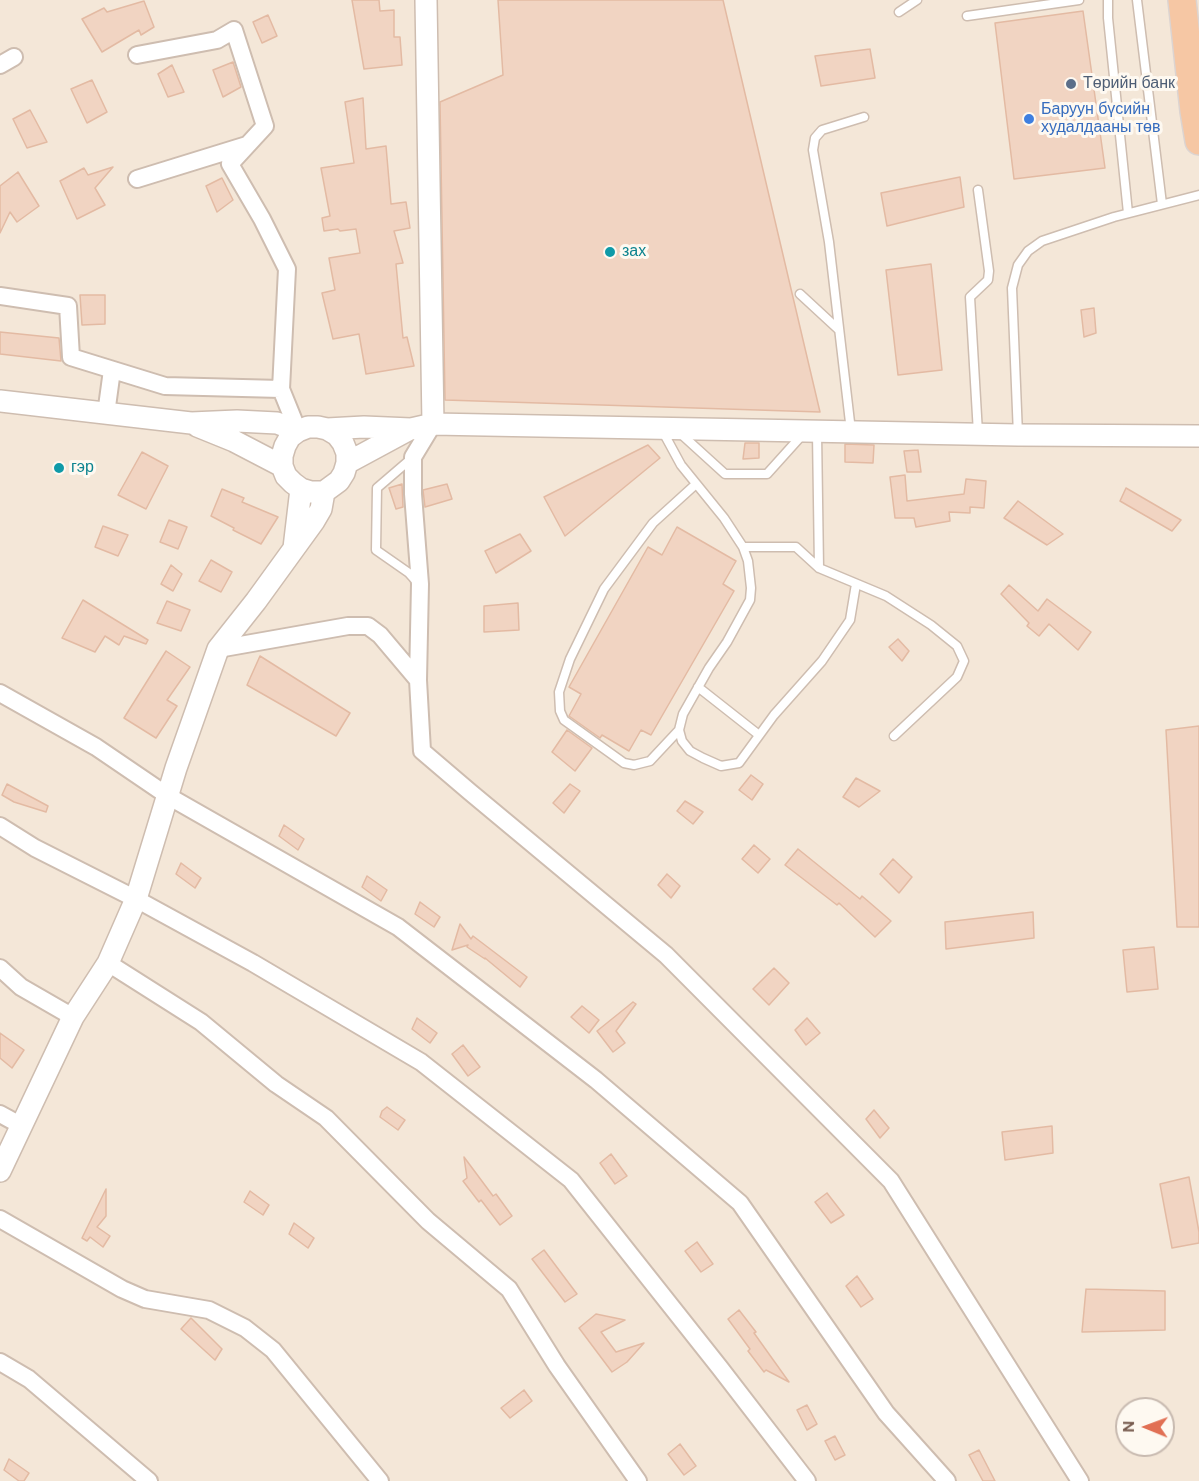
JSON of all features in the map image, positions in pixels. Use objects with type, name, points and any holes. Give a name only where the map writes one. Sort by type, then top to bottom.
[{"type":"highway","points":[[1182,0],[1199,141]]},
{"type":"street","points":[[426,0],[433,424],[413,457],[413,494],[420,584],[418,680],[422,751],[666,954],[891,1180],[1080,1481]]},
{"type":"street","points":[[137,55],[217,40],[234,30],[265,126],[230,164],[262,219],[287,269],[281,389],[298,431]]},
{"type":"street","points":[[137,179],[248,145]]},
{"type":"street","points":[[0,296],[68,306],[71,357],[165,386],[281,389]]},
{"type":"street","points":[[106,414],[112,370]]},
{"type":"street","points":[[0,401],[191,423],[237,421],[277,423],[298,431]]},
{"type":"street","points":[[191,423],[234,441],[282,466]]},
{"type":"street","points":[[327,429],[337,435],[347,453],[344,473],[339,481],[324,492],[301,489],[286,476],[282,466],[282,456],[290,437],[308,427],[411,429],[433,424],[1018,435],[1199,436]]},
{"type":"street","points":[[347,463],[411,429]]},
{"type":"street","points":[[294,548],[301,489]]},
{"type":"street","points":[[0,1169],[73,1017],[108,963],[136,899],[176,768],[218,649],[314,521],[321,509],[324,492]]},
{"type":"street","points":[[218,649],[348,626],[368,626],[380,635],[418,680]]},
{"type":"street","points":[[0,693],[96,747],[168,796],[398,927],[596,1080],[740,1203],[886,1413],[947,1481]]},
{"type":"street","points":[[0,826],[35,848],[136,899],[253,963],[421,1062],[571,1180],[807,1481]]},
{"type":"street","points":[[108,963],[201,1022],[276,1084],[326,1118],[428,1221],[509,1289],[557,1366],[638,1481]]},
{"type":"street","points":[[0,968],[21,987],[73,1017]]},
{"type":"street","points":[[0,1114],[22,1126]]},
{"type":"street","points":[[0,1219],[122,1289],[145,1299],[209,1310],[245,1328],[273,1350],[380,1481]]},
{"type":"street","points":[[0,1362],[29,1379],[150,1481]]},
{"type":"lane","points":[[899,12],[917,0]]},
{"type":"lane","points":[[967,16],[1079,0]]},
{"type":"lane","points":[[1108,0],[1128,213]]},
{"type":"lane","points":[[1137,0],[1162,204]]},
{"type":"lane","points":[[851,432],[829,242],[813,150],[815,138],[822,130],[864,117]]},
{"type":"lane","points":[[978,190],[989,271],[988,280],[969,297],[978,434]]},
{"type":"lane","points":[[1018,435],[1012,288],[1017,265],[1028,251],[1042,241],[1128,213],[1199,195]]},
{"type":"lane","points":[[800,294],[839,330]]},
{"type":"lane","points":[[667,428],[688,439],[725,474],[767,474],[812,431]]},
{"type":"lane","points":[[667,428],[681,465],[724,518],[743,547],[748,561],[750,600],[683,714],[679,730],[650,761],[634,765],[624,763],[564,720],[560,711],[559,692],[570,659],[604,589],[653,523],[696,484]]},
{"type":"lane","points":[[812,431],[819,568]]},
{"type":"lane","points":[[413,457],[377,488],[376,550],[409,573],[420,584]]},
{"type":"lane","points":[[743,547],[796,548],[819,568],[886,596],[931,625],[957,646],[964,661],[957,677],[894,736]]},
{"type":"lane","points":[[679,730],[682,741],[690,751],[721,766],[740,763],[774,715],[822,661],[850,620],[856,584]]},
{"type":"lane","points":[[698,687],[759,735]]},
{"type":"shaded area","points":[[0,0],[1199,0],[1199,1481],[0,1481]]},
{"type":"building","points":[[352,0],[379,0],[380,11],[394,10],[394,37],[400,37],[402,65],[364,69]]},
{"type":"building","name":"зах","points":[[498,0],[723,0],[820,412],[445,400],[440,102],[503,75]]},
{"type":"building","points":[[144,1],[154,27],[141,35],[139,30],[102,52],[82,19],[104,8],[107,12]]},
{"type":"building","points":[[1083,11],[1105,168],[1014,179],[995,23]]},
{"type":"building","points":[[268,15],[277,36],[262,43],[253,22]]},
{"type":"building","points":[[870,49],[875,78],[821,86],[815,56]]},
{"type":"building","points":[[233,62],[241,87],[223,97],[213,70]]},
{"type":"building","points":[[172,65],[184,92],[168,97],[158,74]]},
{"type":"building","points":[[92,80],[107,112],[87,123],[71,89]]},
{"type":"building","points":[[363,98],[366,149],[386,146],[391,204],[406,202],[410,228],[394,231],[403,263],[396,264],[403,338],[407,337],[414,366],[366,374],[359,334],[333,339],[322,293],[335,290],[329,258],[360,253],[356,229],[324,231],[322,218],[330,216],[321,168],[354,163],[345,102]]},
{"type":"building","points":[[30,110],[47,142],[27,148],[13,119]]},
{"type":"building","points":[[113,167],[95,188],[105,205],[77,219],[60,181],[84,168],[88,175]]},
{"type":"building","points":[[18,172],[39,206],[17,222],[10,212],[0,233],[0,186]]},
{"type":"building","points":[[960,177],[964,207],[887,226],[881,193]]},
{"type":"building","points":[[222,178],[233,200],[217,212],[206,186]]},
{"type":"building","points":[[931,264],[942,370],[898,375],[886,270]]},
{"type":"building","points":[[80,295],[105,295],[105,324],[82,325]]},
{"type":"building","points":[[1094,308],[1096,333],[1084,337],[1081,310]]},
{"type":"building","points":[[0,332],[59,338],[61,361],[0,354]]},
{"type":"building","points":[[745,443],[759,443],[759,458],[743,459]]},
{"type":"building","points":[[845,444],[874,445],[873,463],[845,462]]},
{"type":"building","points":[[648,445],[660,458],[565,536],[544,497]]},
{"type":"building","points":[[918,450],[921,472],[907,472],[904,451]]},
{"type":"building","points":[[142,452],[168,466],[146,509],[118,495]]},
{"type":"building","points":[[905,475],[907,501],[964,494],[966,479],[986,481],[984,508],[970,507],[970,513],[949,512],[950,521],[916,527],[914,518],[895,518],[890,477]]},
{"type":"building","points":[[402,484],[403,507],[396,509],[389,488]]},
{"type":"building","points":[[447,484],[452,499],[425,507],[423,490]]},
{"type":"building","points":[[1126,488],[1181,520],[1172,531],[1120,501]]},
{"type":"building","points":[[222,489],[244,498],[242,502],[278,517],[261,544],[211,516]]},
{"type":"building","points":[[1018,501],[1063,534],[1047,545],[1004,518]]},
{"type":"building","points":[[169,520],[187,527],[178,549],[160,542]]},
{"type":"building","points":[[103,526],[128,535],[118,556],[95,547]]},
{"type":"building","points":[[677,527],[736,561],[723,584],[734,591],[651,735],[641,730],[629,751],[602,735],[600,738],[569,716],[581,694],[569,687],[648,547],[662,555]]},
{"type":"building","points":[[520,534],[531,551],[496,573],[485,551]]},
{"type":"building","points":[[211,560],[232,572],[221,592],[199,581]]},
{"type":"building","points":[[171,565],[182,574],[173,591],[161,584]]},
{"type":"building","points":[[1009,585],[1038,611],[1047,599],[1091,632],[1078,650],[1049,624],[1039,636],[1027,626],[1029,623],[1001,594]]},
{"type":"building","points":[[83,600],[148,640],[146,644],[124,636],[119,645],[105,636],[95,652],[62,638]]},
{"type":"building","points":[[167,601],[190,610],[181,631],[157,623]]},
{"type":"building","points":[[518,603],[519,630],[484,632],[484,606]]},
{"type":"building","points":[[898,639],[909,651],[902,661],[889,647]]},
{"type":"building","points":[[166,651],[190,667],[167,700],[177,706],[156,738],[124,718]]},
{"type":"building","points":[[260,656],[350,713],[336,736],[247,685]]},
{"type":"building","points":[[1199,726],[1199,927],[1177,927],[1166,730]]},
{"type":"building","points":[[567,730],[592,748],[575,771],[552,752]]},
{"type":"building","points":[[751,775],[763,784],[752,800],[739,790]]},
{"type":"building","points":[[856,778],[880,791],[859,807],[843,797]]},
{"type":"building","points":[[7,784],[48,806],[46,812],[14,802],[2,795]]},
{"type":"building","points":[[570,784],[580,791],[564,813],[553,803]]},
{"type":"building","points":[[685,801],[703,812],[693,824],[677,811]]},
{"type":"building","points":[[284,825],[304,839],[298,850],[279,836]]},
{"type":"building","points":[[754,845],[770,859],[758,873],[742,859]]},
{"type":"building","points":[[798,849],[860,899],[862,896],[891,921],[875,937],[839,903],[837,905],[785,865]]},
{"type":"building","points":[[893,859],[912,877],[899,893],[880,874]]},
{"type":"building","points":[[181,863],[201,878],[195,888],[176,874]]},
{"type":"building","points":[[667,874],[680,886],[671,898],[658,885]]},
{"type":"building","points":[[367,876],[387,890],[381,901],[362,887]]},
{"type":"building","points":[[420,902],[440,917],[434,927],[415,914]]},
{"type":"building","points":[[1033,912],[1034,938],[946,949],[945,922]]},
{"type":"building","points":[[460,924],[471,939],[473,936],[527,977],[520,987],[485,958],[467,947],[468,945],[452,950]]},
{"type":"building","points":[[1154,947],[1158,989],[1127,992],[1123,950]]},
{"type":"building","points":[[774,968],[789,983],[769,1005],[753,989]]},
{"type":"building","points":[[633,1002],[636,1004],[616,1031],[625,1043],[613,1052],[597,1031]]},
{"type":"building","points":[[582,1006],[599,1020],[589,1033],[571,1017]]},
{"type":"building","points":[[417,1018],[437,1033],[430,1043],[412,1029]]},
{"type":"building","points":[[807,1018],[820,1033],[806,1045],[795,1030]]},
{"type":"building","points":[[0,1033],[24,1050],[12,1068],[0,1058]]},
{"type":"building","points":[[463,1045],[480,1067],[468,1076],[452,1054]]},
{"type":"building","points":[[387,1107],[405,1120],[398,1130],[380,1117],[382,1111]]},
{"type":"building","points":[[874,1110],[889,1128],[880,1138],[866,1119]]},
{"type":"building","points":[[1052,1126],[1053,1153],[1005,1160],[1002,1132]]},
{"type":"building","points":[[611,1154],[627,1176],[615,1184],[600,1163]]},
{"type":"building","points":[[464,1157],[493,1196],[496,1194],[512,1216],[500,1225],[463,1181],[467,1178]]},
{"type":"building","points":[[1189,1177],[1199,1243],[1172,1248],[1160,1184]]},
{"type":"building","points":[[106,1189],[106,1216],[97,1227],[110,1236],[103,1247],[90,1237],[87,1241],[82,1238]]},
{"type":"building","points":[[250,1191],[269,1205],[263,1215],[244,1202]]},
{"type":"building","points":[[827,1193],[844,1215],[831,1223],[815,1202]]},
{"type":"building","points":[[294,1223],[314,1238],[308,1248],[289,1234]]},
{"type":"building","points":[[697,1242],[713,1264],[701,1272],[685,1251]]},
{"type":"building","points":[[544,1250],[577,1294],[565,1302],[532,1259]]},
{"type":"building","points":[[857,1276],[873,1299],[861,1307],[846,1286]]},
{"type":"building","points":[[1086,1289],[1165,1291],[1165,1330],[1082,1332]]},
{"type":"building","points":[[739,1310],[789,1382],[766,1370],[764,1372],[748,1351],[750,1349],[728,1319]]},
{"type":"building","points":[[596,1314],[625,1320],[601,1332],[616,1352],[644,1343],[627,1362],[612,1372],[579,1328]]},
{"type":"building","points":[[191,1318],[222,1349],[215,1360],[181,1329]]},
{"type":"building","points":[[524,1390],[532,1401],[510,1418],[501,1408]]},
{"type":"building","points":[[807,1405],[817,1424],[807,1430],[797,1410]]},
{"type":"building","points":[[835,1436],[845,1455],[835,1460],[825,1441]]},
{"type":"building","points":[[680,1444],[696,1466],[684,1475],[668,1454]]},
{"type":"building","points":[[979,1450],[995,1481],[983,1481],[969,1455]]},
{"type":"building","points":[[9,1459],[29,1473],[24,1481],[19,1481],[4,1470]]},
{"type":"place","name":"Төрийн банк","points":[[1071,84]]},
{"type":"place","name":"Баруун бүсийн худалдааны төв","points":[[1029,119]]},
{"type":"place","name":"зах","points":[[610,252]]},
{"type":"place","name":"гэр","points":[[59,468]]}]
